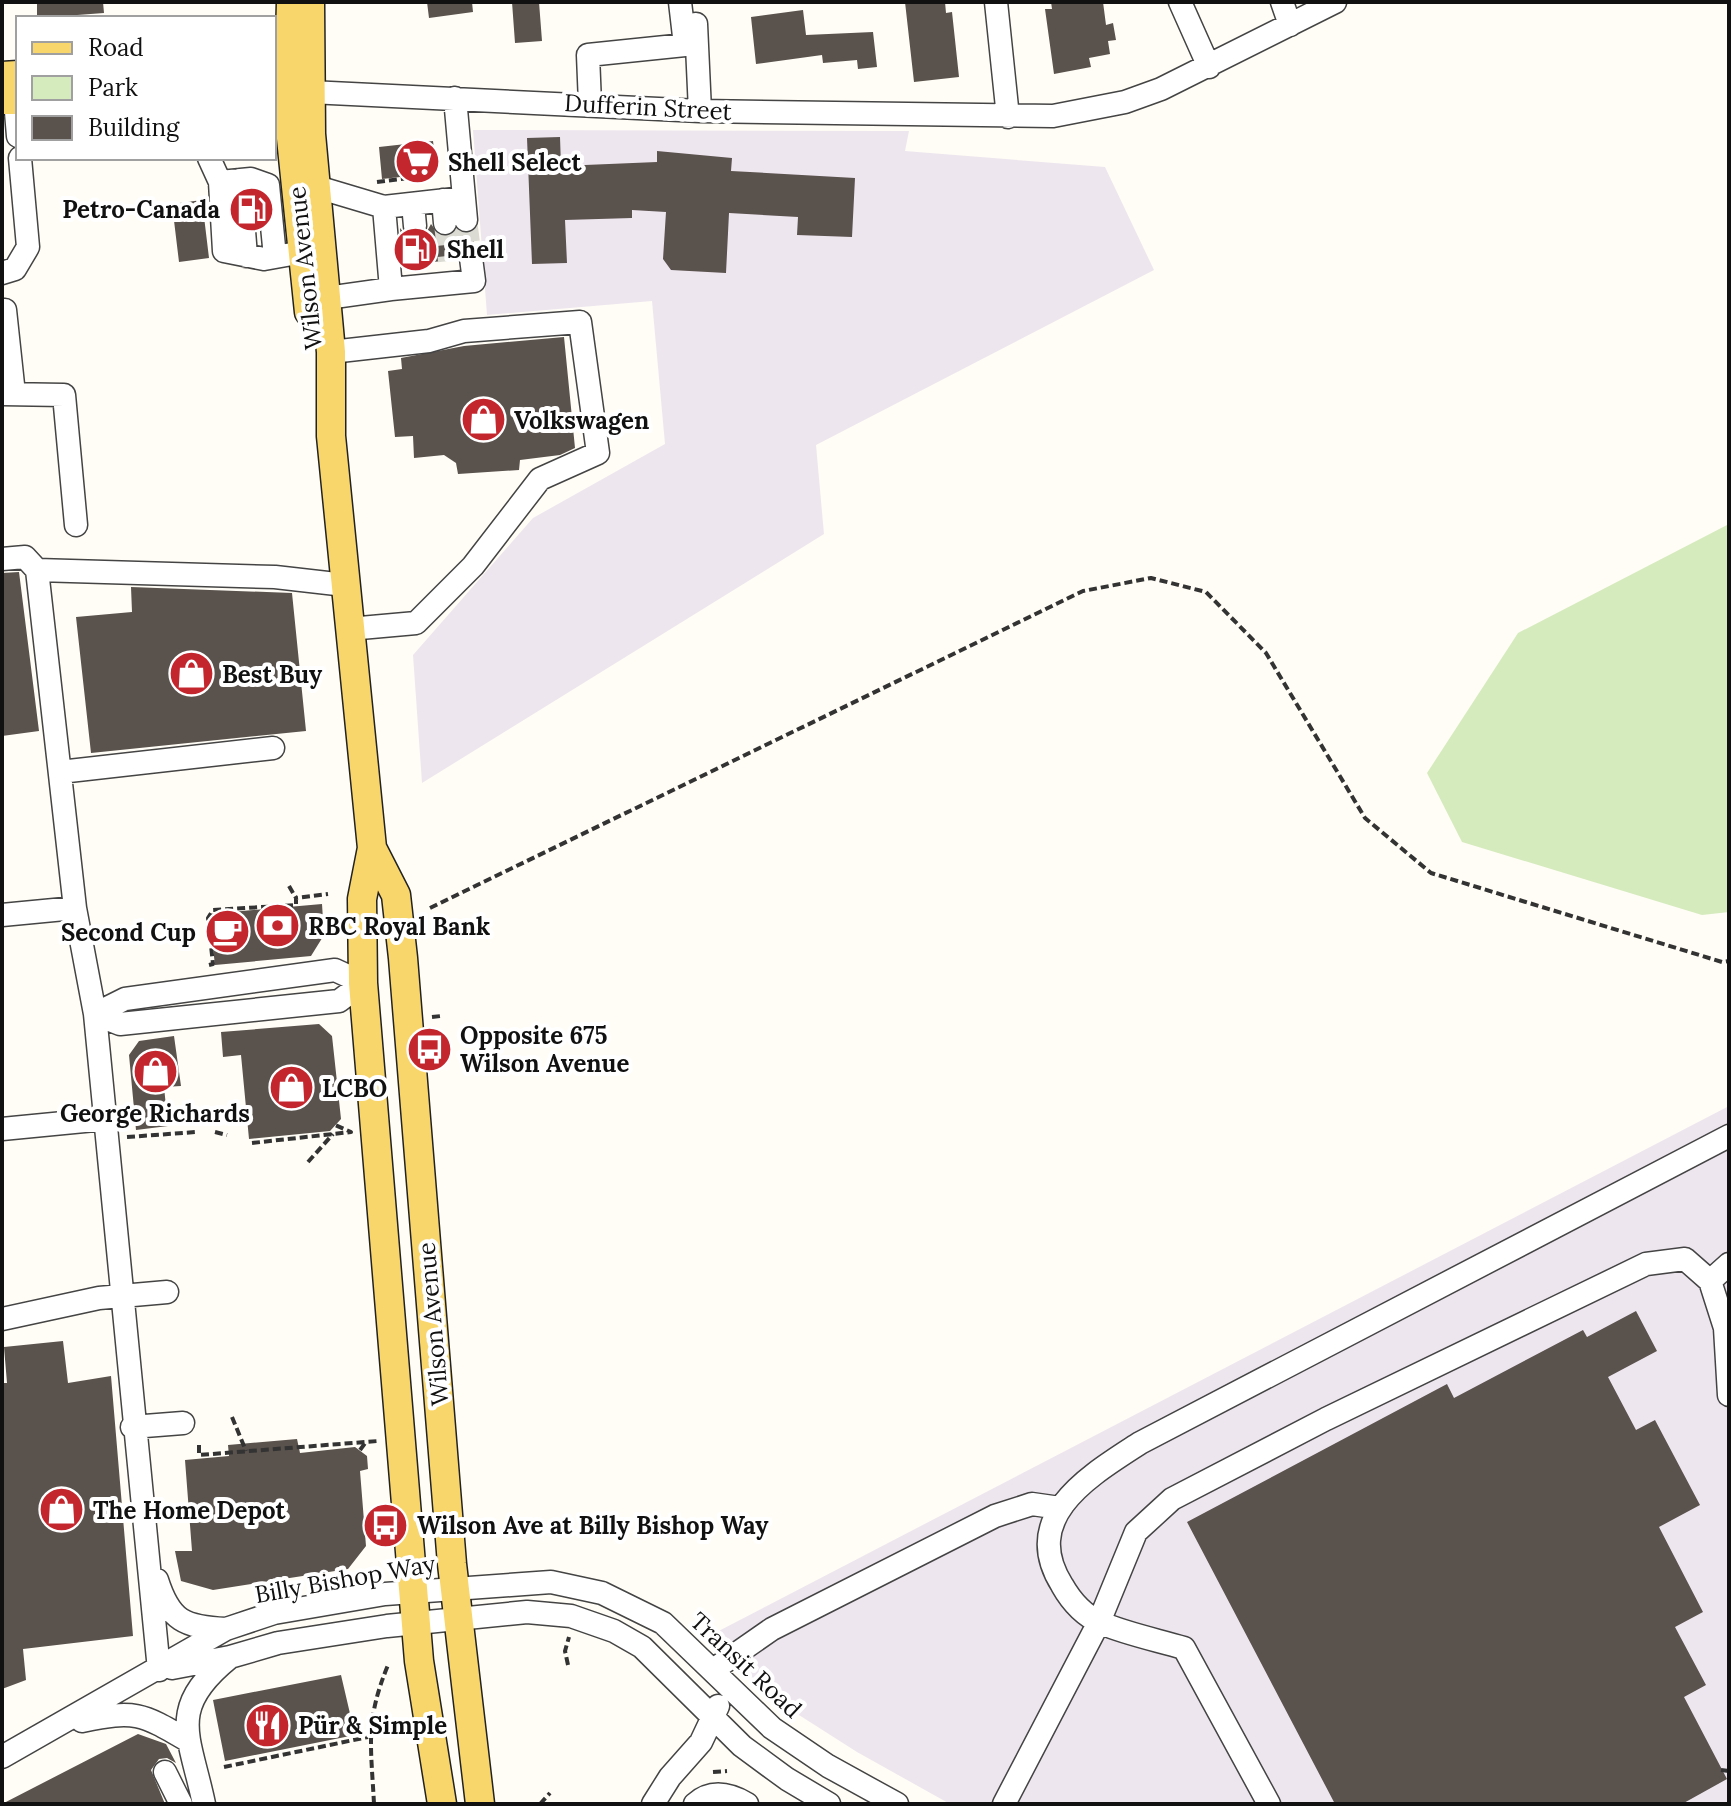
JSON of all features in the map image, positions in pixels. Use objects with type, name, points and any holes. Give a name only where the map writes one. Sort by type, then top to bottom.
[{"type":"main road","name":"Wilson Avenue","points":[[291,2],[287,92],[315,369],[331,436]]},
{"type":"main road","name":"Wilson Avenue","points":[[310,2],[287,92],[317,187],[331,352],[331,436],[372,848],[362,899],[363,983],[419,1661],[442,1804]]},
{"type":"main road","name":"Wilson Avenue","points":[[372,848],[396,895],[456,1587],[480,1804]]},
{"type":"main road","points":[[363,983],[405,978]]},
{"type":"street","points":[[996,2],[1008,117]]},
{"type":"street","points":[[1180,2],[1209,67]]},
{"type":"street","points":[[1282,2],[1290,25]]},
{"type":"street","name":"Dufferin Street","points":[[287,92],[700,111],[1053,116],[1092,111],[1161,89],[1335,2]]},
{"type":"street","points":[[590,104],[588,55],[685,45],[687,6]]},
{"type":"street","points":[[687,6],[702,84],[700,111]]},
{"type":"street","points":[[11,90],[16,123]]},
{"type":"street","points":[[317,187],[414,215],[454,210],[455,98]]},
{"type":"street","points":[[2,273],[15,269],[28,247],[20,160]]},
{"type":"street","points":[[211,160],[230,181],[224,251],[275,257],[303,252]]},
{"type":"street","points":[[230,181],[251,179],[268,185],[275,257]]},
{"type":"street","points":[[384,207],[391,289]]},
{"type":"street","points":[[327,298],[391,289],[419,275],[451,283],[474,281],[460,259]]},
{"type":"street","points":[[5,310],[8,394],[64,395],[76,525]]},
{"type":"street","points":[[331,352],[429,341],[464,331],[580,322],[598,453],[540,479],[473,566],[416,623],[349,629]]},
{"type":"street","points":[[2,559],[25,557],[37,570],[75,908],[95,1014],[132,1427],[159,1670]]},
{"type":"street","points":[[37,570],[275,577],[345,585]]},
{"type":"street","points":[[60,772],[273,748]]},
{"type":"street","points":[[2,915],[75,908]]},
{"type":"street","points":[[95,1014],[125,999],[335,970],[363,983]]},
{"type":"street","points":[[2,1129],[105,1119]]},
{"type":"street","points":[[1269,1804],[1184,1648],[1099,1622],[1072,1603],[1049,1556],[1052,1527],[1060,1508],[1085,1479],[1140,1443],[1729,1136]]},
{"type":"street","points":[[1004,1804],[1099,1622],[1136,1532],[1172,1499],[1326,1419],[1646,1264],[1685,1259],[1710,1281],[1725,1328],[1729,1395]]},
{"type":"street","points":[[1710,1281],[1729,1264]]},
{"type":"street","points":[[2,1319],[122,1295],[167,1292]]},
{"type":"street","points":[[132,1427],[183,1423]]},
{"type":"street","points":[[653,1804],[670,1777],[701,1742],[713,1717],[720,1678],[772,1629],[995,1516],[1032,1504],[1060,1508]]},
{"type":"street","points":[[146,1543],[164,1604],[179,1619],[194,1627],[226,1629]]},
{"type":"street","name":"Transit Road","points":[[456,1587],[551,1582],[602,1593],[663,1623],[797,1745],[897,1804]]},
{"type":"street","name":"Billy Bishop Way","points":[[2,1757],[62,1726],[226,1629],[274,1613],[456,1587]]},
{"type":"street","points":[[460,1618],[527,1612],[592,1622],[642,1647],[762,1762],[829,1804]]},
{"type":"street","name":"Billy Bishop Way","points":[[159,1670],[230,1657],[278,1643],[460,1618]]},
{"type":"street","points":[[204,1804],[187,1740],[190,1700],[206,1677],[230,1657]]},
{"type":"street","points":[[62,1726],[124,1712],[149,1718],[187,1740]]},
{"type":"street","points":[[165,1772],[181,1804]]},
{"type":"street","points":[[695,1804],[716,1794],[733,1796],[747,1804]]},
{"type":"path","points":[[375,182],[434,175]]},
{"type":"path","points":[[430,908],[1083,591],[1151,578],[1206,592],[1266,653],[1365,818],[1431,873],[1722,962],[1729,961]]},
{"type":"path","points":[[208,965],[213,964],[208,918],[213,910],[296,905],[296,898],[289,886]]},
{"type":"path","points":[[296,898],[328,894]]},
{"type":"path","points":[[252,1143],[351,1132],[335,1125]]},
{"type":"path","points":[[123,1138],[196,1132]]},
{"type":"path","points":[[215,1132],[227,1135]]},
{"type":"path","points":[[308,1162],[333,1134]]},
{"type":"path","points":[[232,1417],[246,1451]]},
{"type":"path","points":[[199,1445],[199,1455],[378,1441]]},
{"type":"path","points":[[360,1450],[366,1442]]},
{"type":"path","points":[[568,1665],[565,1651],[571,1628]]},
{"type":"path","points":[[374,1804],[368,1737],[375,1696],[388,1665]]},
{"type":"path","points":[[224,1767],[368,1737]]},
{"type":"path","points":[[1721,1770],[1729,1771]]},
{"type":"path","points":[[540,1804],[550,1793]]},
{"type":"shaded area","points":[[473,130],[909,131],[905,151],[1105,167],[1154,270],[816,445],[824,534],[422,783],[413,655],[533,518],[665,444],[652,301],[487,315]]},
{"type":"shaded area","points":[[1729,1106],[1729,1804],[950,1804],[857,1752],[766,1694],[711,1635]]},
{"type":"green space","points":[[1729,524],[1729,912],[1702,915],[1462,842],[1427,773],[1518,633]]},
{"type":"building","points":[[37,2],[103,2],[104,13],[37,16]]},
{"type":"building","points":[[427,2],[472,2],[473,12],[429,18]]},
{"type":"building","points":[[512,2],[539,2],[542,41],[515,43]]},
{"type":"building","points":[[905,2],[945,2],[946,13],[952,12],[959,77],[914,82]]},
{"type":"building","points":[[1051,2],[1103,2],[1106,25],[1113,23],[1116,40],[1108,41],[1110,54],[1089,58],[1091,67],[1054,74],[1045,9],[1052,9]]},
{"type":"building","points":[[803,10],[806,35],[873,32],[877,67],[858,69],[857,60],[823,63],[822,55],[756,64],[751,17]]},
{"type":"building","points":[[560,137],[561,166],[657,162],[657,151],[732,158],[731,171],[855,178],[852,237],[797,235],[798,217],[729,213],[726,273],[671,270],[663,259],[666,212],[632,210],[632,218],[565,220],[567,263],[532,264],[527,138]]},
{"type":"building","points":[[433,141],[437,173],[382,179],[379,147]]},
{"type":"building","points":[[202,200],[209,258],[179,262],[172,204]]},
{"type":"building","points":[[431,224],[440,236],[447,237],[457,230],[473,232],[474,245],[462,247],[457,259],[403,266],[400,228],[408,238],[417,240],[424,237]]},
{"type":"building","name":"Volkswagen","points":[[564,337],[575,448],[560,455],[520,460],[519,470],[458,474],[456,463],[444,455],[414,458],[413,436],[395,437],[388,371],[402,369],[401,358],[464,346]]},
{"type":"building","points":[[19,572],[39,731],[2,736],[2,573]]},
{"type":"building","name":"Best Buy","points":[[131,587],[292,593],[306,731],[91,753],[76,617],[132,612]]},
{"type":"building","points":[[322,904],[324,935],[311,956],[215,965],[209,914]]},
{"type":"building","name":"LCBO","points":[[319,1024],[332,1036],[341,1119],[330,1131],[249,1139],[241,1055],[223,1057],[221,1032]]},
{"type":"building","name":"George Richards","points":[[174,1036],[181,1086],[164,1087],[168,1126],[136,1130],[129,1055],[139,1041]]},
{"type":"building","points":[[1636,1311],[1657,1351],[1608,1377],[1636,1430],[1655,1420],[1700,1505],[1659,1527],[1703,1612],[1675,1627],[1706,1685],[1684,1697],[1727,1779],[1682,1804],[1335,1804],[1187,1522],[1447,1384],[1454,1398],[1583,1330],[1587,1337]]},
{"type":"building","name":"The Home Depot","points":[[63,1341],[68,1383],[111,1376],[133,1636],[23,1649],[26,1680],[2,1689],[2,1383],[7,1383],[4,1347]]},
{"type":"building","points":[[297,1439],[300,1453],[355,1447],[367,1456],[368,1469],[360,1471],[366,1546],[348,1569],[213,1590],[181,1581],[175,1551],[192,1551],[185,1460],[229,1456],[228,1445]]},
{"type":"building","points":[[341,1675],[355,1735],[225,1761],[213,1700]]},
{"type":"building","points":[[138,1734],[166,1744],[176,1763],[167,1758],[159,1759],[151,1770],[165,1804],[2,1804]]},
{"type":"tunnel","points":[[466,220],[471,258]]},
{"type":"tunnel","points":[[445,223],[449,261]]},
{"type":"tunnel","points":[[415,226],[418,264]]},
{"type":"place","name":"Shell Select","points":[[417,162]]},
{"type":"place","name":"Petro-Canada","points":[[251,209]]},
{"type":"place","name":"Shell","points":[[416,249]]},
{"type":"place","name":"Volkswagen","points":[[483,420]]},
{"type":"place","name":"Best Buy","points":[[191,674]]},
{"type":"place","name":"RBC Royal Bank","points":[[277,926]]},
{"type":"place","name":"Second Cup","points":[[227,932]]},
{"type":"place","name":"Opposite 675 Wilson Avenue","points":[[429,1049]]},
{"type":"place","name":"George Richards","points":[[155,1071]]},
{"type":"place","name":"LCBO","points":[[291,1088]]},
{"type":"place","name":"The Home Depot","points":[[62,1510]]},
{"type":"place","name":"Wilson Ave at Billy Bishop Way","points":[[386,1525]]},
{"type":"place","name":"Pür & Simple","points":[[267,1725]]}]
